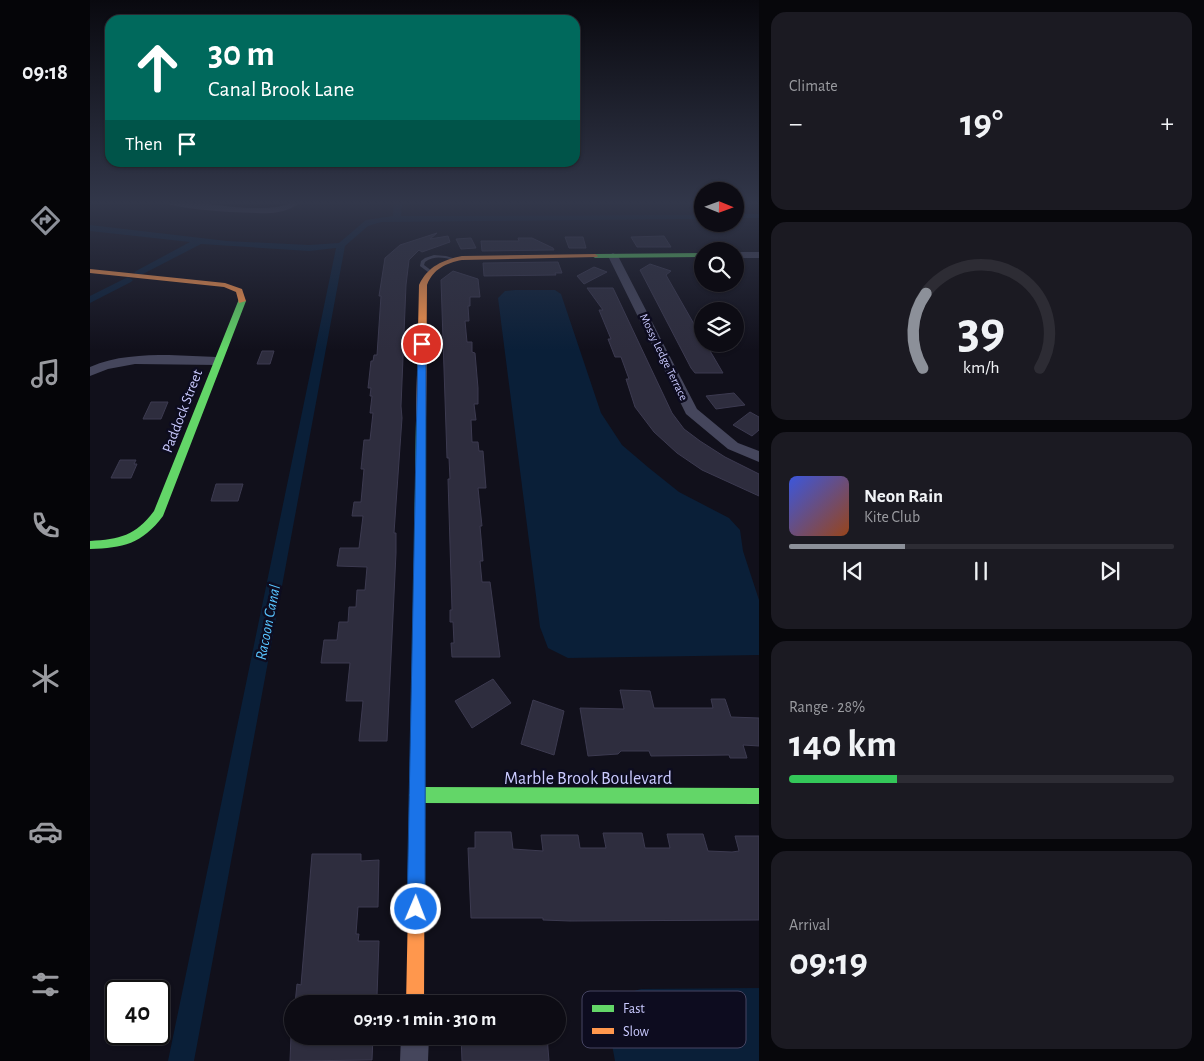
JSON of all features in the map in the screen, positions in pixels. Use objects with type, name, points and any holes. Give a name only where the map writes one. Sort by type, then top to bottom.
[{"type":"street","points":[[415,995],[423,285],[425,278],[430,271],[454,259],[469,257],[694,255]]},
{"type":"street","points":[[744,255],[759,255]]},
{"type":"street","name":"Mossy Ledge Terrace","points":[[613,256],[691,411],[719,436],[734,446],[759,457]]},
{"type":"street","name":"Paddock Street","points":[[90,271],[224,285],[238,289],[242,293],[242,300],[159,512],[151,527],[135,538],[120,544],[90,545]]},
{"type":"street","points":[[90,372],[111,362],[127,360],[217,360]]},
{"type":"street","name":"Marble Brook Boulevard","points":[[417,795],[759,796]]},
{"type":"street","points":[[414,1061],[415,1045]]},
{"type":"water","points":[[555,290],[561,294],[601,413],[622,445],[679,492],[729,518],[740,530],[743,551],[759,600],[759,655],[568,658],[548,648],[540,627],[498,298],[505,291]]},
{"type":"water","points":[[759,988],[759,1061],[615,1061],[613,1048],[746,1048],[746,991],[634,991],[641,989]]},
{"type":"building","points":[[392,252],[417,252],[409,260],[406,285],[402,418],[394,533],[396,533],[396,553],[387,741],[359,741],[363,701],[346,701],[350,663],[321,663],[324,640],[337,640],[339,622],[348,622],[349,607],[356,607],[357,590],[365,590],[367,567],[337,566],[340,548],[359,548],[363,516],[352,516],[354,502],[361,502],[364,469],[361,469],[364,440],[370,440],[373,413],[370,413],[371,388],[368,388],[371,361],[373,361],[374,355],[377,355],[381,296],[379,296],[385,258]]},
{"type":"building","points":[[558,262],[562,273],[555,273],[556,275],[484,276],[483,263]]},
{"type":"building","points":[[650,264],[671,271],[666,275],[694,324],[694,352],[711,352],[723,373],[695,373],[640,270]]},
{"type":"building","points":[[594,267],[607,272],[584,284],[577,276]]},
{"type":"building","points":[[453,271],[478,279],[480,297],[470,297],[470,306],[468,306],[469,321],[465,321],[467,342],[472,342],[472,352],[475,353],[478,388],[478,404],[474,404],[476,420],[471,420],[472,442],[478,442],[479,451],[483,451],[486,488],[478,488],[483,561],[480,561],[482,582],[490,582],[500,657],[452,657],[451,643],[454,643],[453,622],[450,622],[450,610],[452,610],[448,479],[450,479],[449,458],[447,458],[441,280]]},
{"type":"building","points":[[587,288],[613,288],[672,413],[684,429],[700,441],[725,457],[759,474],[759,496],[702,470],[677,453],[654,432],[635,407],[626,379],[629,379],[621,357],[615,357],[608,339],[611,339],[599,310],[603,310]]},
{"type":"building","points":[[262,351],[274,351],[270,364],[257,364]]},
{"type":"building","points":[[734,393],[745,405],[716,409],[706,396]]},
{"type":"building","points":[[151,402],[168,402],[161,419],[143,419]]},
{"type":"building","points":[[750,412],[759,417],[759,430],[752,436],[733,425]]},
{"type":"building","points":[[120,460],[136,460],[134,464],[137,464],[131,478],[111,478]]},
{"type":"building","points":[[216,484],[243,484],[238,501],[211,501]]},
{"type":"building","points":[[493,679],[511,703],[472,728],[455,701]]},
{"type":"building","points":[[620,690],[650,691],[654,708],[713,708],[711,699],[725,699],[731,717],[759,718],[759,746],[743,745],[747,758],[730,758],[729,755],[651,756],[649,751],[621,751],[618,754],[588,756],[580,708],[624,709]]},
{"type":"building","points":[[533,700],[564,711],[554,755],[521,744]]},
{"type":"building","points":[[475,832],[511,832],[513,849],[543,851],[541,835],[578,835],[580,848],[606,848],[603,833],[642,833],[645,848],[670,848],[667,834],[703,834],[708,851],[732,852],[739,851],[735,836],[759,836],[759,920],[570,921],[543,920],[543,918],[471,918],[468,848],[475,848]]},
{"type":"building","points":[[312,854],[361,854],[361,861],[379,860],[378,907],[358,907],[356,934],[359,934],[358,941],[379,941],[377,995],[296,995],[297,984],[301,985]]},
{"type":"building","points":[[291,1045],[373,1045],[372,1060],[290,1061]]},
{"type":"building","points":[[461,1045],[548,1045],[549,1061],[462,1061]]},
{"type":"waterway","points":[[139,273],[179,252]]},
{"type":"waterway","name":"Racoon Canal","points":[[181,1061],[340,252]]},
{"type":"waterway","points":[[90,300],[128,280]]},
{"type":"traffic: fast","points":[[595,256],[694,255]]},
{"type":"traffic: fast","points":[[90,545],[112,544],[130,539],[145,530],[159,513],[242,301]]},
{"type":"traffic: fast","points":[[418,762],[421,420]]},
{"type":"traffic: fast","points":[[417,795],[759,796]]},
{"type":"traffic: slow","points":[[421,420],[423,285],[426,278],[435,268],[448,261],[462,258],[595,256]]},
{"type":"traffic: slow","points":[[90,271],[225,285],[239,291],[242,301]]},
{"type":"traffic: slow","points":[[415,995],[418,762]]},
{"type":"route","points":[[416,909],[422,344]]}]
